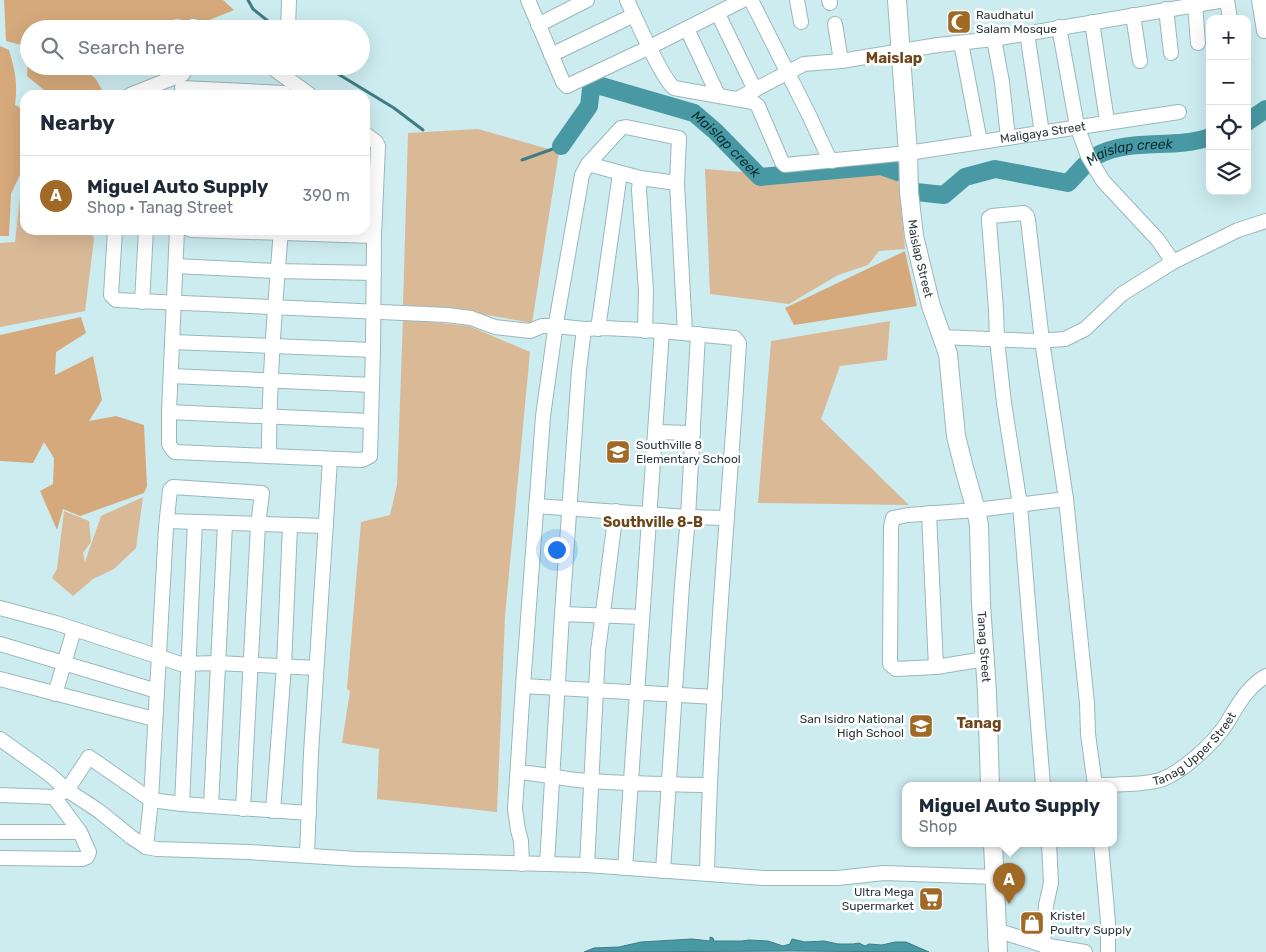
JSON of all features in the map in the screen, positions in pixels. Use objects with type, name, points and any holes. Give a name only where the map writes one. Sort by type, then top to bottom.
[{"type":"main road","name":"Maislap Street","points":[[897,0],[909,192],[914,236],[931,306],[948,354],[956,436],[976,510]]},
{"type":"main road","name":"Tanag Street","points":[[976,510],[980,538],[981,604],[990,782]]},
{"type":"main road","points":[[992,847],[997,941]]},
{"type":"street","points":[[288,20],[289,0]]},
{"type":"street","points":[[528,0],[563,82],[567,86],[718,14],[743,0]]},
{"type":"street","points":[[538,25],[587,0]]},
{"type":"street","points":[[627,0],[662,72],[674,88],[739,98],[804,64],[841,61],[1027,33],[1226,0],[1229,15]]},
{"type":"street","points":[[751,0],[832,161]]},
{"type":"street","points":[[797,0],[801,22]]},
{"type":"street","points":[[1259,0],[1264,31]]},
{"type":"street","points":[[1194,4],[1198,43]]},
{"type":"street","points":[[1166,9],[1171,53]]},
{"type":"street","points":[[718,14],[755,90]]},
{"type":"street","points":[[551,55],[634,15]]},
{"type":"street","points":[[1133,15],[1140,61]]},
{"type":"street","points":[[1092,22],[1107,121]]},
{"type":"street","points":[[834,24],[841,61]]},
{"type":"street","points":[[1059,27],[1077,126],[1091,161],[1103,181],[1158,240],[1173,262]]},
{"type":"street","points":[[687,29],[718,95]]},
{"type":"street","points":[[1027,33],[1042,133]]},
{"type":"street","points":[[994,38],[1002,82],[1008,138]]},
{"type":"street","points":[[961,43],[980,142]]},
{"type":"street","points":[[152,90],[176,75]]},
{"type":"street","points":[[182,90],[184,75]]},
{"type":"street","points":[[284,90],[286,75]]},
{"type":"street","points":[[289,75],[305,90]]},
{"type":"street","name":"Maligaya Street","points":[[739,98],[753,102],[758,106],[785,165],[908,153],[1042,133],[1107,121],[1179,112]]},
{"type":"street","points":[[522,864],[522,840],[518,830],[515,809],[543,416],[556,326],[582,176],[588,164],[621,128],[626,127],[679,138],[677,183],[692,334],[693,433],[663,871]]},
{"type":"street","points":[[177,235],[169,412],[170,444],[172,449],[175,452],[269,455],[330,460],[367,459],[370,456],[373,350],[374,236],[370,201],[371,166],[378,144],[370,138]]},
{"type":"street","points":[[588,164],[640,178],[677,183]]},
{"type":"street","points":[[547,864],[562,614],[580,370],[591,329],[620,173]]},
{"type":"street","points":[[640,178],[639,190],[646,291],[645,331]]},
{"type":"street","points":[[1043,782],[1020,505],[1004,403],[997,340],[989,218],[992,216],[1024,213],[1028,216],[1042,341],[1066,500],[1088,703],[1088,734],[1095,782]]},
{"type":"street","points":[[942,337],[1042,341],[1065,339],[1084,329],[1122,294],[1173,262],[1238,230],[1265,226]]},
{"type":"street","points":[[115,235],[111,295],[116,300],[372,311],[471,318],[495,327],[530,331],[542,326],[556,326],[662,331],[735,338],[739,343],[709,785],[707,873]]},
{"type":"street","points":[[142,302],[146,235]]},
{"type":"street","points":[[269,455],[276,271],[280,235]]},
{"type":"street","points":[[350,235],[374,236]]},
{"type":"street","points":[[176,266],[374,273]]},
{"type":"street","points":[[625,868],[662,331]]},
{"type":"street","points":[[172,342],[373,350]]},
{"type":"street","points":[[171,376],[372,385]]},
{"type":"street","points":[[169,412],[370,422]]},
{"type":"street","points":[[656,432],[693,433]]},
{"type":"street","points":[[307,855],[316,668],[330,460]]},
{"type":"street","points":[[146,847],[151,800],[154,719],[167,521],[170,490],[178,487],[262,493],[258,525],[243,808]]},
{"type":"street","points":[[985,659],[936,667],[896,669],[890,664],[891,522],[893,518],[929,512],[976,510],[1066,500]]},
{"type":"street","points":[[536,506],[727,518]]},
{"type":"street","points":[[587,865],[599,642],[616,511]]},
{"type":"street","points":[[929,512],[936,667]]},
{"type":"street","points":[[167,521],[326,526]]},
{"type":"street","points":[[182,804],[195,522]]},
{"type":"street","points":[[211,806],[225,524]]},
{"type":"street","points":[[273,811],[284,666],[290,526]]},
{"type":"street","points":[[0,608],[181,664],[252,664],[316,668]]},
{"type":"street","points":[[562,614],[642,617]]},
{"type":"street","points":[[55,694],[74,630]]},
{"type":"street","points":[[0,644],[157,691]]},
{"type":"street","name":"Tanag Upper Street","points":[[1117,784],[1155,781],[1174,773],[1222,730],[1240,702],[1266,676]]},
{"type":"street","points":[[0,679],[154,719]]},
{"type":"street","points":[[523,686],[715,697]]},
{"type":"street","points":[[0,739],[146,847],[357,858],[587,865],[788,878],[838,878],[884,872],[994,877]]},
{"type":"street","points":[[0,795],[54,797],[67,790],[89,757],[151,800],[309,813]]},
{"type":"street","points":[[518,772],[544,774],[591,782],[709,785]]},
{"type":"street","points":[[0,858],[82,859],[87,857],[89,852],[80,832],[54,797]]},
{"type":"street","points":[[0,832],[80,832]]},
{"type":"street","points":[[1042,945],[1046,905],[1051,883],[1049,847]]},
{"type":"street","points":[[1101,847],[1108,922],[1108,952]]},
{"type":"street","points":[[997,941],[1042,945],[1084,952]]},
{"type":"shaded area","points":[[4,0],[223,0],[234,10],[209,20],[20,20],[20,45],[6,41]]},
{"type":"shaded area","points":[[0,46],[9,50],[16,83],[15,105],[20,108],[20,175],[11,194],[9,236],[0,236]]},
{"type":"shaded area","points":[[91,75],[102,90],[44,90],[27,76]]},
{"type":"shaded area","points":[[478,129],[559,152],[532,323],[468,310],[403,305],[408,133]]},
{"type":"shaded area","points":[[865,166],[898,176],[905,249],[879,251],[868,265],[838,275],[789,304],[710,294],[705,169],[793,176]]},
{"type":"shaded area","points":[[20,196],[20,235],[93,235],[85,311],[0,327],[0,243],[15,242]]},
{"type":"shaded area","points":[[905,251],[917,306],[794,325],[785,308]]},
{"type":"shaded area","points":[[81,317],[86,333],[56,352],[55,375],[93,356],[102,400],[89,421],[116,416],[144,425],[147,486],[144,493],[80,516],[63,509],[57,530],[40,491],[53,484],[54,458],[44,442],[33,463],[0,461],[0,335]]},
{"type":"shaded area","points":[[403,319],[469,326],[530,352],[505,616],[497,812],[377,799],[379,749],[342,743],[350,691],[347,689],[361,522],[390,515],[397,485]]},
{"type":"shaded area","points":[[890,321],[887,360],[840,366],[821,419],[909,505],[758,503],[771,341]]},
{"type":"shaded area","points":[[143,497],[136,548],[114,569],[93,579],[73,596],[52,578],[57,569],[64,511],[89,521],[91,542],[83,553],[85,562],[101,516]]},
{"type":"water","points":[[710,937],[714,941],[768,941],[783,946],[790,944],[792,939],[805,942],[824,941],[838,944],[859,943],[865,946],[869,944],[882,945],[906,942],[929,952],[584,952],[594,948],[619,947],[641,942],[692,939],[710,941]]},
{"type":"waterway","points":[[248,0],[253,9],[267,20]]},
{"type":"waterway","points":[[340,75],[364,90]]},
{"type":"waterway","name":"Maislap creek","points":[[561,146],[589,106],[591,89],[601,86],[694,113],[715,131],[760,177],[881,166],[898,172]]},
{"type":"waterway","points":[[370,93],[394,108],[423,130]]},
{"type":"waterway","name":"Maislap creek","points":[[1251,119],[1266,109]]},
{"type":"waterway","name":"Maislap creek","points":[[916,192],[944,195],[965,177],[995,169],[1068,183],[1092,159],[1109,150],[1138,145],[1182,143],[1206,138]]},
{"type":"waterway","points":[[522,160],[561,146]]},
{"type":"place","name":"Raudhatul Salam Mosque","points":[[959,22]]},
{"type":"place","name":"Southville 8 Elementary School","points":[[618,452]]},
{"type":"place","name":"San Isidro National High School","points":[[921,726]]},
{"type":"place","name":"Ultra Mega Supermarket","points":[[931,899]]},
{"type":"place","name":"Miguel Auto Supply","points":[[1009,904]]},
{"type":"place","name":"Kristel Poultry Supply","points":[[1032,923]]},
{"type":"district","name":"Maislap","points":[[894,58]]},
{"type":"district","name":"Southville 8-B","points":[[653,522]]},
{"type":"district","name":"Tanag","points":[[979,723]]}]
